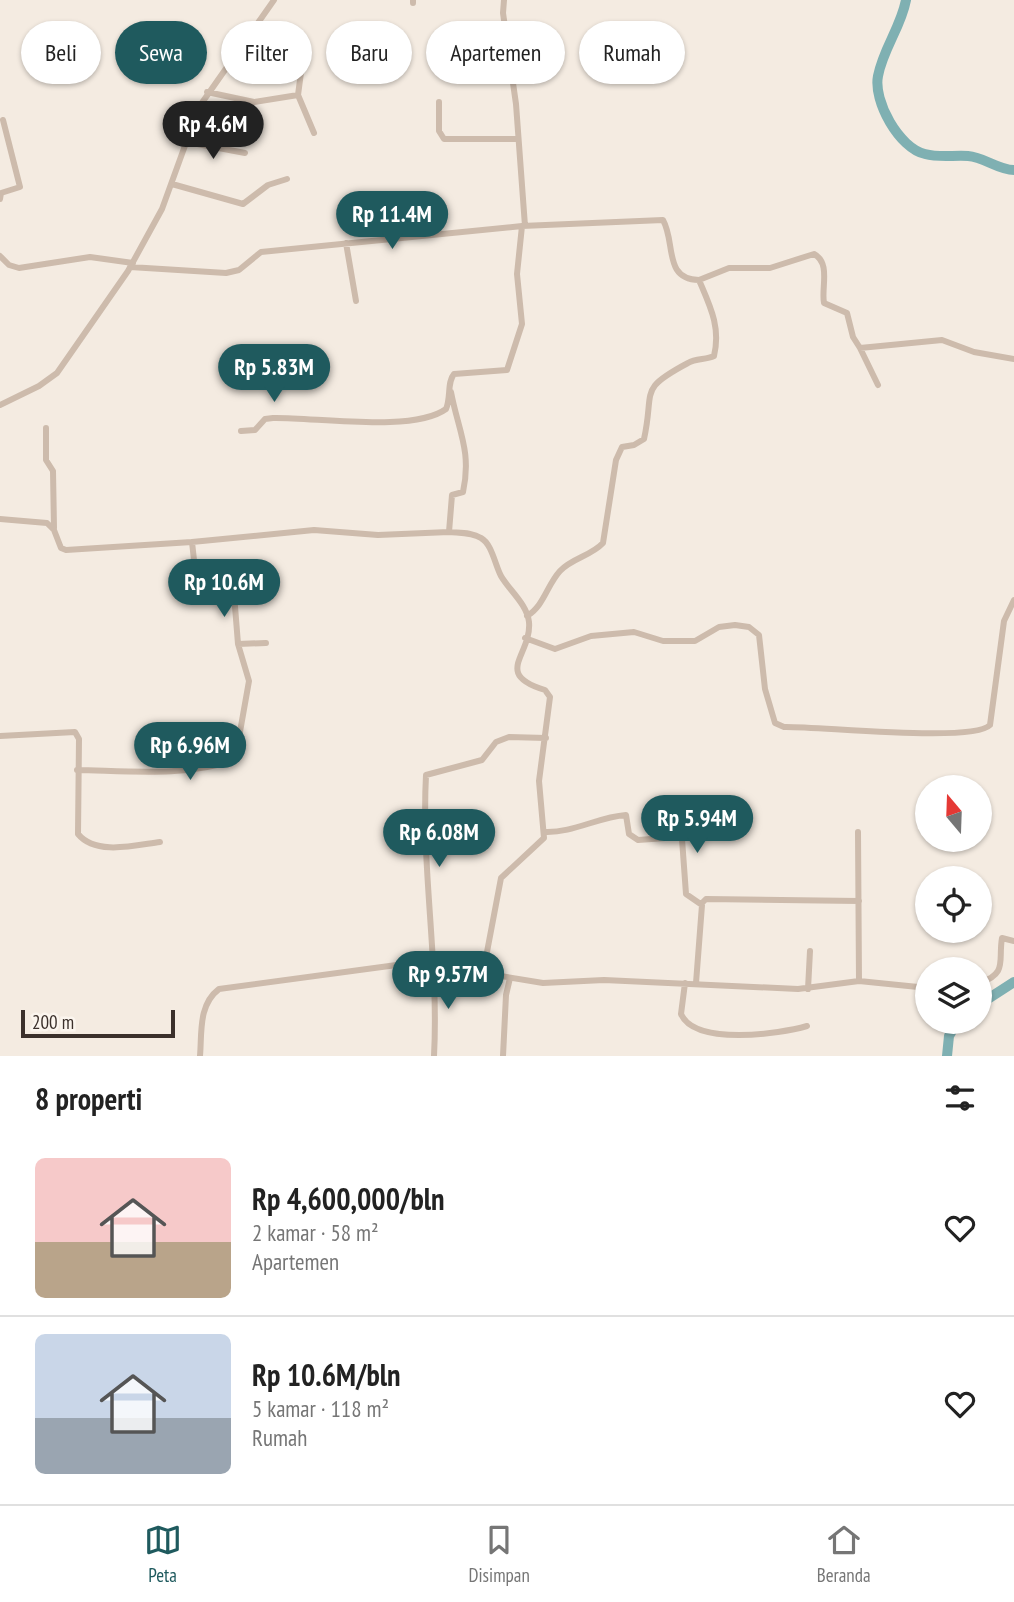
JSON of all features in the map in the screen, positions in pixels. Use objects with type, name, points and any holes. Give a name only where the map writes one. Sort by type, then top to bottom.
[{"type":"street","points":[[0,405],[39,386],[57,373],[132,265],[160,216],[207,92],[274,0]]},
{"type":"street","points":[[449,532],[450,502],[452,495],[463,492],[467,463],[464,433],[451,392],[450,379],[454,374],[505,371],[509,368],[522,324],[517,274],[524,226],[513,76],[503,20],[504,0]]},
{"type":"street","points":[[299,84],[298,94],[314,133]]},
{"type":"street","points":[[207,92],[254,102],[298,94]]},
{"type":"street","points":[[439,102],[439,131],[444,139],[518,139]]},
{"type":"street","points":[[0,199],[1,193],[20,187],[4,134],[3,120]]},
{"type":"street","points":[[187,142],[245,153]]},
{"type":"street","points":[[172,184],[243,204],[268,185],[287,179]]},
{"type":"street","points":[[0,256],[9,265],[19,268],[90,257],[132,265],[232,272],[258,252],[524,226],[663,220],[676,271],[688,279],[699,280],[729,268],[770,268],[816,255],[824,270],[824,303],[847,313],[853,337],[878,386]]},
{"type":"street","points":[[346,243],[356,301]]},
{"type":"street","points":[[527,617],[537,609],[563,568],[596,550],[603,543],[616,460],[622,447],[634,445],[644,439],[650,389],[663,376],[690,362],[714,356],[717,327],[699,280]]},
{"type":"street","points":[[860,348],[942,340],[974,352],[1014,359]]},
{"type":"street","points":[[241,431],[255,430],[265,419],[273,418],[348,422],[429,416],[446,409],[451,392]]},
{"type":"street","points":[[46,428],[46,460],[53,471],[54,530]]},
{"type":"street","points":[[0,519],[47,523],[54,530],[64,550],[192,542],[314,530],[378,535],[449,532],[473,535],[485,541],[499,573],[529,624],[519,659],[519,675],[524,683],[545,690],[549,695],[539,781],[545,832],[541,842],[500,878],[483,973]]},
{"type":"street","points":[[77,769],[153,771],[210,767],[235,760],[249,683],[238,644],[234,593],[194,560],[192,542]]},
{"type":"street","points":[[525,638],[555,649],[591,636],[634,632],[663,642],[695,641],[719,627],[749,626],[759,635],[765,689],[775,723],[784,727],[951,733],[983,730],[990,725],[1004,621],[1014,600]]},
{"type":"street","points":[[238,644],[266,643]]},
{"type":"street","points":[[0,736],[75,732],[79,739],[77,827],[83,840],[107,848],[160,842]]},
{"type":"street","points":[[435,1056],[434,965],[426,879],[426,775],[482,760],[496,742],[509,737],[546,738]]},
{"type":"street","points":[[545,832],[564,831],[600,818],[626,815],[629,834],[638,840],[679,837],[683,851],[686,894],[702,903]]},
{"type":"street","points":[[859,832],[859,981]]},
{"type":"street","points":[[696,983],[702,903],[705,899],[859,901]]},
{"type":"street","points":[[992,978],[1002,965],[1002,938],[1014,940]]},
{"type":"street","points":[[808,989],[810,951]]},
{"type":"street","points":[[200,1056],[200,1027],[205,1010],[213,994],[222,988],[404,964],[434,965],[543,983],[604,979],[808,989],[859,981],[915,987]]},
{"type":"street","points":[[503,1056],[506,995],[510,978]]},
{"type":"street","points":[[685,983],[681,1014],[687,1024],[699,1030],[761,1036],[807,1026]]},
{"type":"waterway","points":[[906,0],[878,76],[880,98],[890,122],[906,143],[925,154],[974,157],[1014,170]]},
{"type":"waterway","points":[[992,996],[1014,982]]},
{"type":"waterway","points":[[947,1056],[950,1034]]}]
